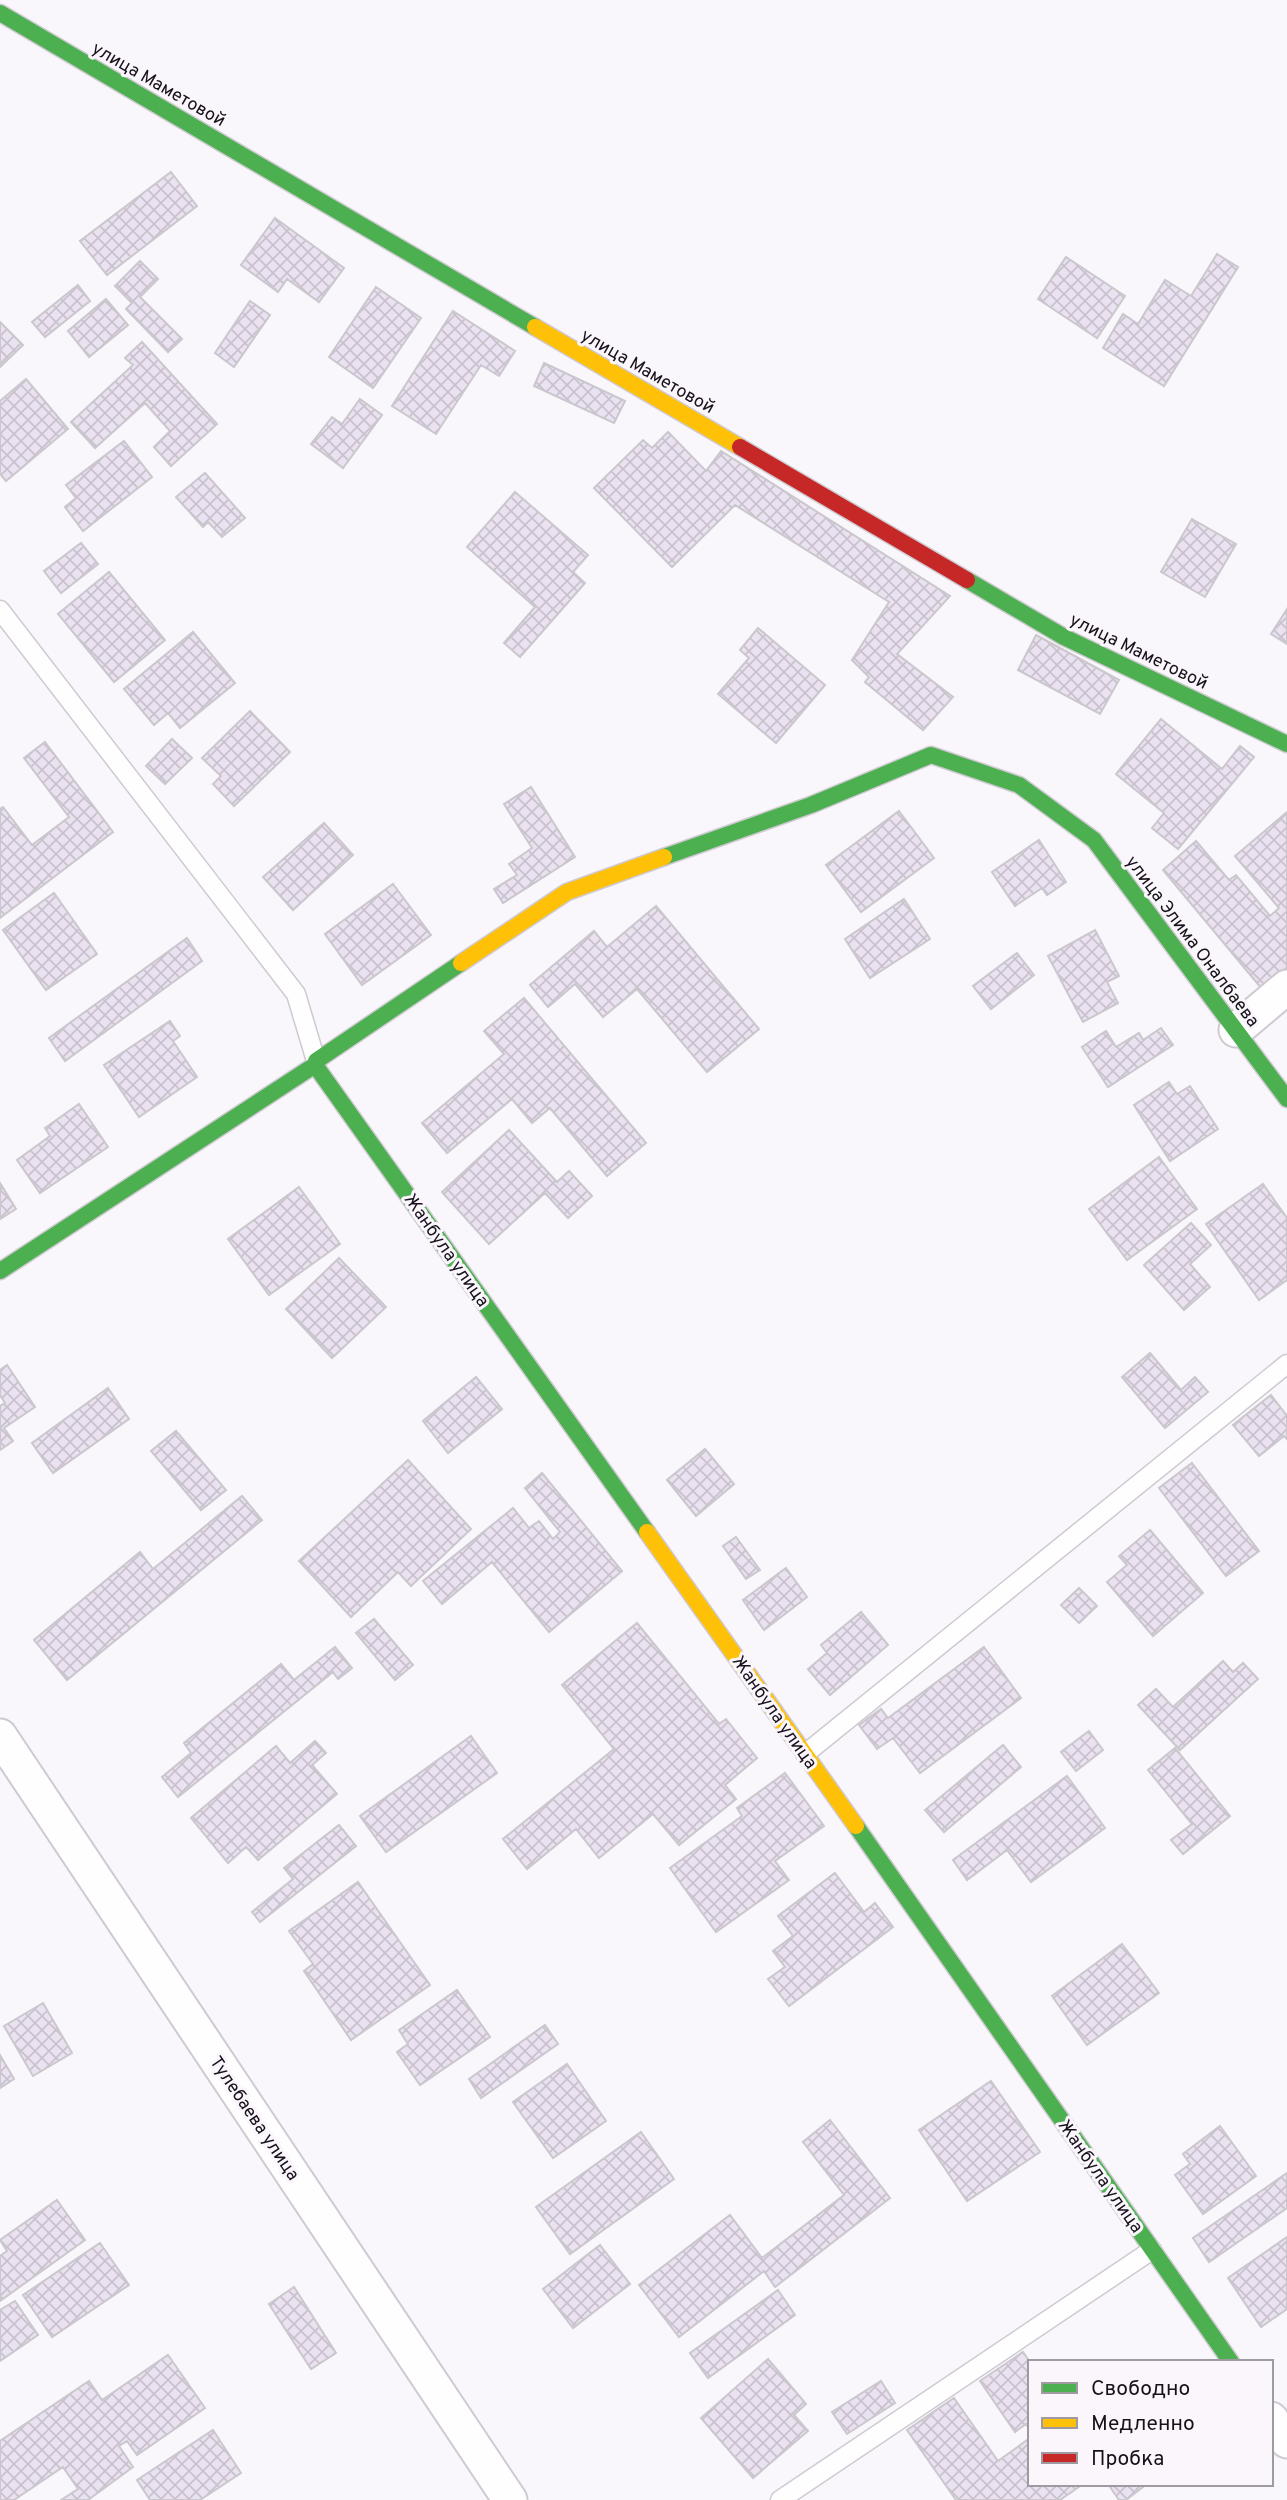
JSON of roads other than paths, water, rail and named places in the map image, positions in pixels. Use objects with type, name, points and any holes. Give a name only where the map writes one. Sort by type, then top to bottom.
[{"type":"street","name":"улица Маметовой","points":[[0,13],[1063,637],[1287,744]]},
{"type":"street","name":"улица Элима Оналбаева","points":[[0,1271],[316,1063],[567,892],[811,806],[931,755],[1019,785],[1094,840],[1287,1099]]},
{"type":"street","points":[[1236,1030],[1287,987]]},
{"type":"street","name":"Жанбула улица","points":[[316,1063],[1230,2360]]},
{"type":"street","name":"Тулебаева улица","points":[[0,1736],[510,2500]]},
{"type":"street","points":[[1273,2421],[1287,2441]]},
{"type":"lane","points":[[0,610],[296,994],[316,1063]]},
{"type":"lane","points":[[805,1754],[1287,1364]]},
{"type":"lane","points":[[780,2500],[1153,2250]]}]
